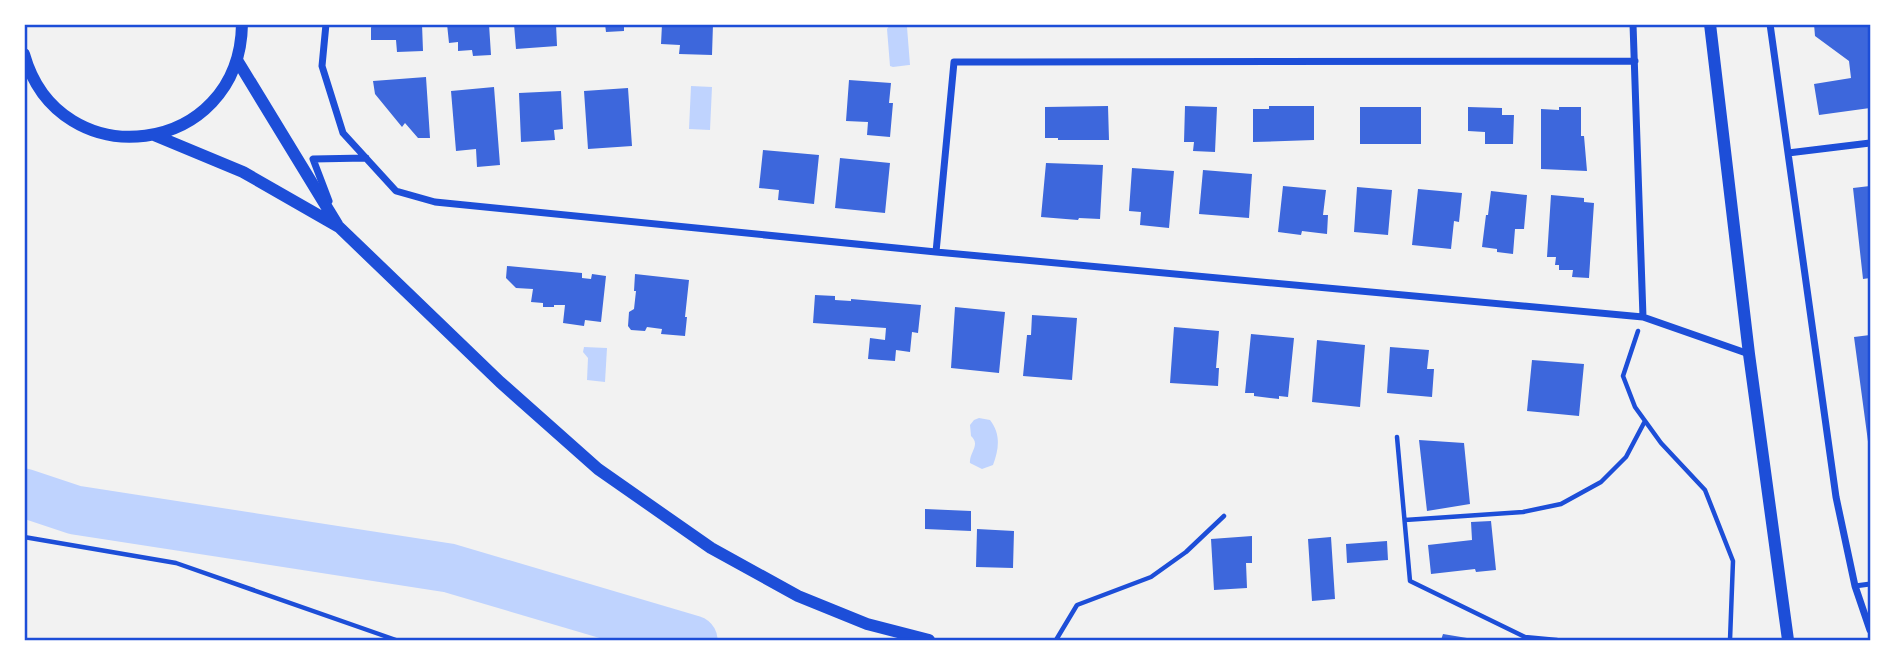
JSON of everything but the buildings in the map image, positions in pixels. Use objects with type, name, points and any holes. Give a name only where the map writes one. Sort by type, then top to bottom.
[{"type":"street","points":[[24,54],[33,78],[59,110],[98,132],[141,137],[154,135],[190,121],[218,96],[237,60],[242,24]]},
{"type":"street","points":[[326,24],[322,66],[343,133],[396,191],[435,202],[936,252],[1643,317],[1749,354]]},
{"type":"street","points":[[1633,24],[1643,317]]},
{"type":"street","points":[[1710,24],[1749,354],[1788,640]]},
{"type":"street","points":[[1770,24],[1836,497],[1855,586],[1871,630]]},
{"type":"street","points":[[237,60],[339,227]]},
{"type":"street","points":[[936,252],[954,62],[1635,61]]},
{"type":"street","points":[[154,135],[243,172],[339,227],[500,382],[598,469],[710,548],[798,596],[867,624],[929,640]]},
{"type":"street","points":[[1788,153],[1871,143]]},
{"type":"street","points":[[339,227],[313,159],[366,158]]},
{"type":"lane","points":[[1855,586],[1871,584]]},
{"type":"path","points":[[1643,317],[1623,376],[1634,407],[1661,443],[1705,490],[1733,561],[1730,640]]},
{"type":"path","points":[[1405,520],[1523,512],[1561,504],[1601,482],[1626,457],[1645,421]]},
{"type":"path","points":[[1397,437],[1410,581],[1525,637],[1557,640]]},
{"type":"path","points":[[1056,640],[1077,605],[1152,577],[1186,552],[1224,516]]},
{"type":"path","points":[[24,537],[176,564],[396,640]]},
{"type":"water","points":[[890,25],[907,27],[910,65],[890,66],[887,29]]},
{"type":"water","points":[[691,86],[712,87],[710,130],[689,129]]},
{"type":"water","points":[[584,347],[607,348],[605,382],[587,380],[588,358],[583,352]]},
{"type":"water","points":[[979,418],[990,420],[998,442],[993,465],[982,469],[970,463],[975,442],[971,436],[970,425]]},
{"type":"waterway","points":[[24,493],[75,510],[449,568],[693,640]]}]
